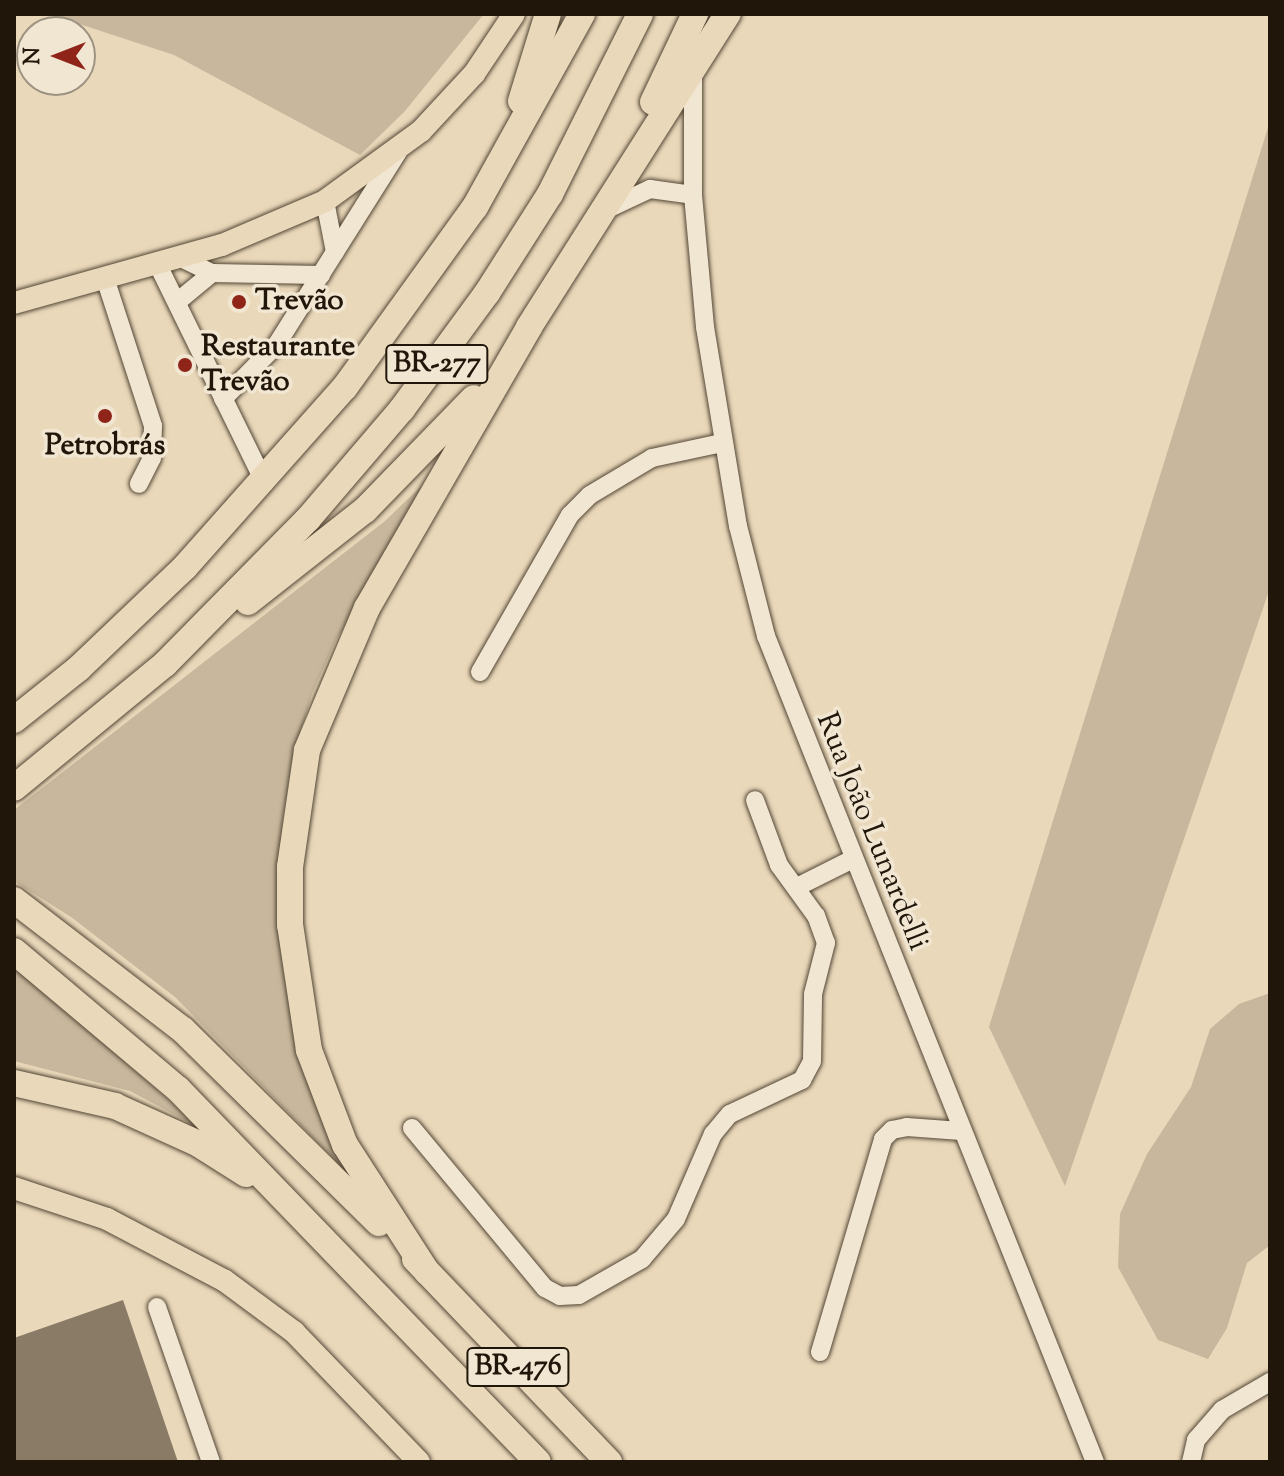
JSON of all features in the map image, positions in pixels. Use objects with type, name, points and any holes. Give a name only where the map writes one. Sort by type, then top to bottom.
[{"type":"highway","points":[[475,207],[528,85],[548,14]]},
{"type":"highway","name":"BR-277","points":[[14,720],[132,620],[265,483],[393,326],[475,207],[582,14]]},
{"type":"highway","name":"BR-277","points":[[14,788],[165,664],[308,519],[447,351],[550,194],[640,14]]},
{"type":"highway","points":[[599,213],[695,14]]},
{"type":"highway","points":[[427,1272],[370,1189],[324,1099],[297,991],[290,925],[291,852],[307,750],[348,645],[529,327],[728,14]]},
{"type":"highway","points":[[165,664],[313,553],[419,460],[529,327]]},
{"type":"highway","points":[[14,900],[183,1030],[427,1272]]},
{"type":"highway","points":[[14,951],[127,1042],[285,1199]]},
{"type":"highway","points":[[14,1083],[71,1093],[157,1123],[285,1199]]},
{"type":"highway","name":"BR-476","points":[[285,1199],[538,1462]]},
{"type":"highway","name":"BR-476","points":[[427,1272],[609,1462]]},
{"type":"main road","points":[[14,303],[253,234],[325,201],[398,152],[474,74],[514,14]]},
{"type":"main road","points":[[14,1188],[107,1219],[237,1288],[305,1343],[419,1462]]},
{"type":"street","name":"Rua João Lunardelli","points":[[693,66],[693,195],[722,443],[766,636],[851,860],[1095,1462]]},
{"type":"street","points":[[223,399],[277,344],[398,152]]},
{"type":"street","points":[[599,213],[650,189],[693,195]]},
{"type":"street","points":[[325,201],[335,252]]},
{"type":"street","points":[[179,257],[212,273],[321,275]]},
{"type":"street","points":[[157,263],[265,483]]},
{"type":"street","points":[[177,302],[212,273]]},
{"type":"street","points":[[105,278],[153,426],[152,458],[139,484]]},
{"type":"street","points":[[480,672],[570,515],[590,495],[652,458],[722,443]]},
{"type":"street","points":[[412,1128],[545,1288],[560,1296],[579,1295],[642,1259],[676,1219],[713,1134],[730,1114],[802,1080],[812,1061],[813,994],[826,943],[816,916],[779,865],[755,800]]},
{"type":"street","points":[[797,887],[851,860]]},
{"type":"street","points":[[820,1352],[883,1139],[892,1130],[907,1127],[961,1131]]},
{"type":"street","points":[[157,1307],[211,1462]]},
{"type":"street","points":[[1191,1462],[1196,1440],[1222,1410],[1270,1382]]},
{"type":"shaded area","points":[[49,14],[484,14],[405,111],[360,155],[174,55],[96,29],[96,16]]},
{"type":"shaded area","points":[[1270,121],[1270,588],[1065,1186],[989,1027]]},
{"type":"shaded area","points":[[436,472],[336,640],[312,694],[294,753],[283,817],[280,877],[313,1097],[341,1166],[175,997],[71,917],[14,881],[14,810],[385,521]]},
{"type":"shaded area","points":[[14,968],[203,1130],[130,1091],[14,1061]]},
{"type":"shaded area","points":[[1270,993],[1270,1245],[1247,1263],[1227,1328],[1208,1359],[1158,1340],[1118,1267],[1120,1214],[1147,1154],[1191,1087],[1210,1029],[1239,1004]]},
{"type":"building","points":[[123,1300],[178,1462],[14,1462],[14,1338]]},
{"type":"place","name":"Trevão","points":[[239,302]]},
{"type":"place","name":"Restaurante Trevão","points":[[185,365]]},
{"type":"place","name":"Petrobrás","points":[[105,416]]}]
